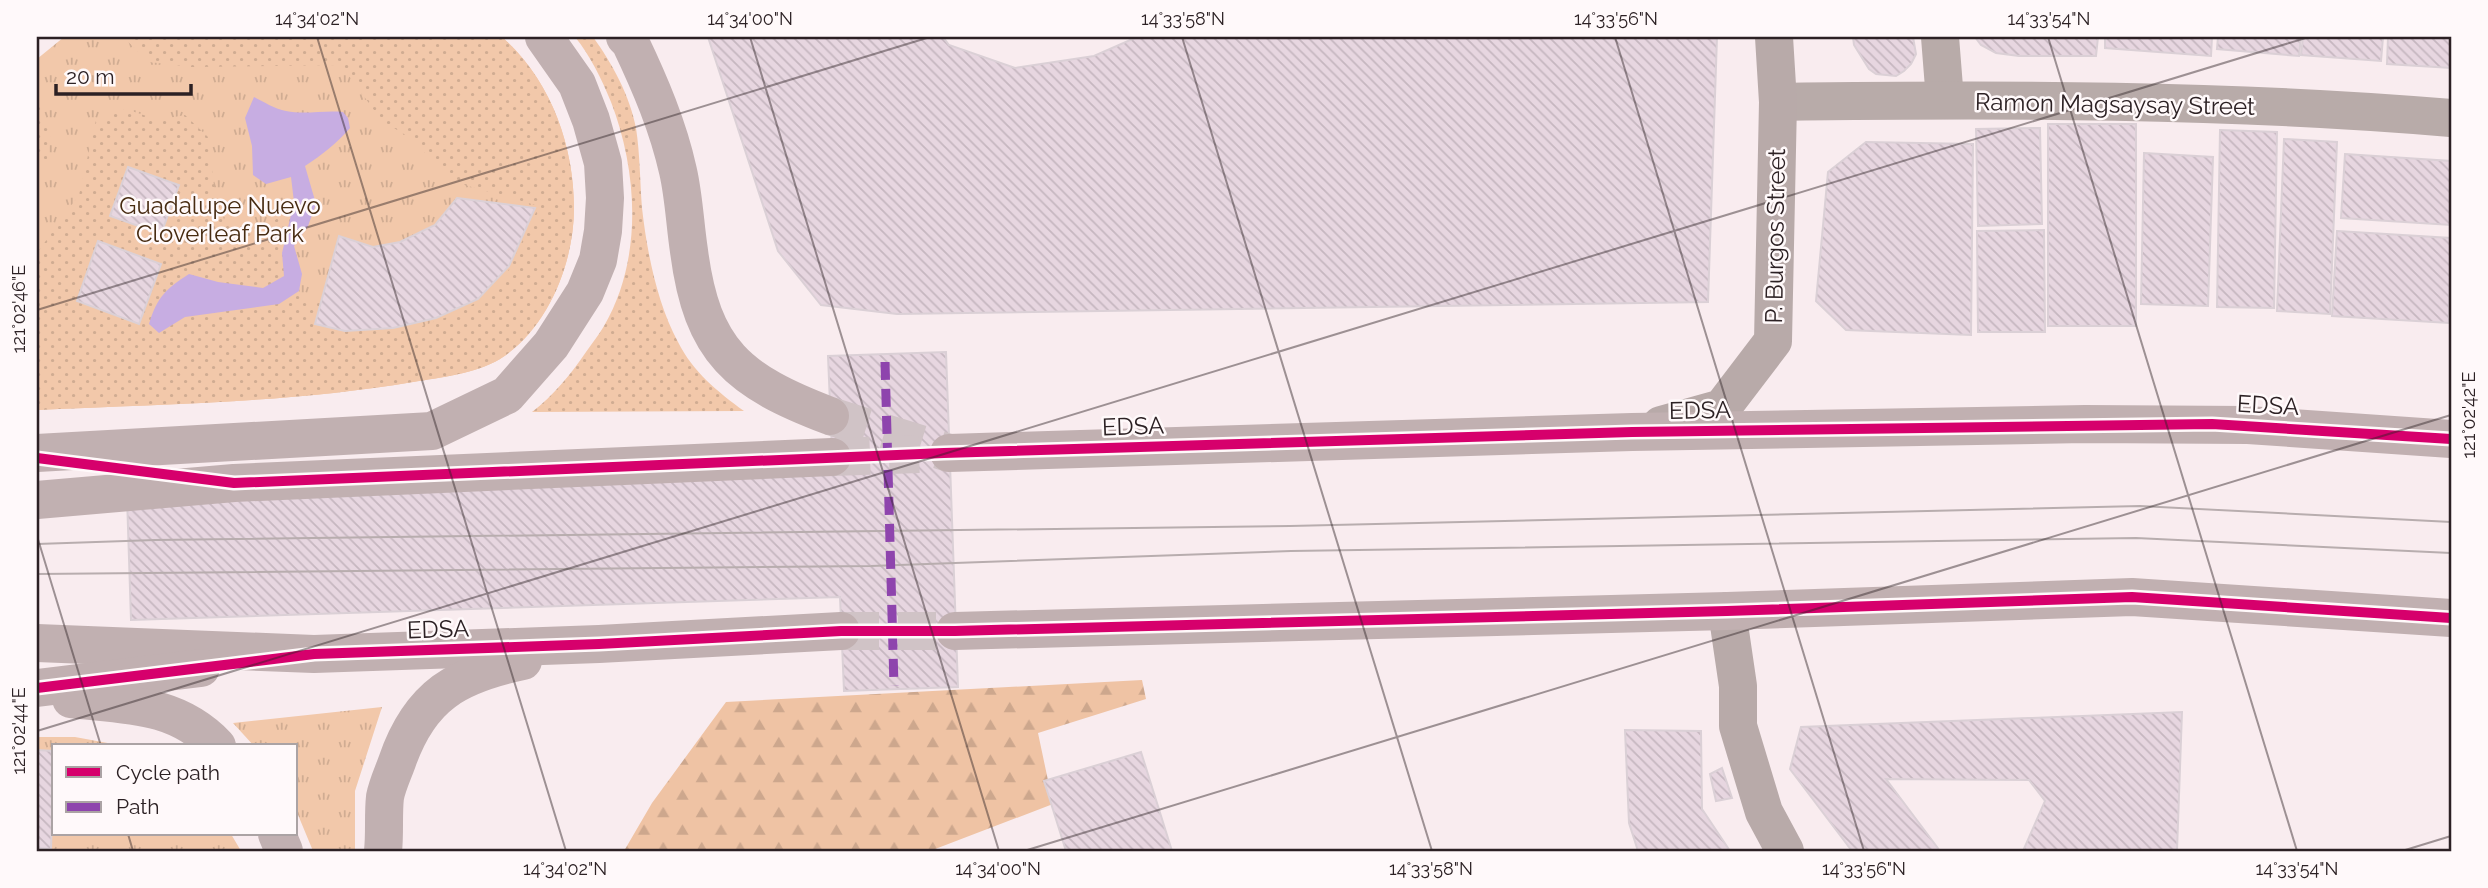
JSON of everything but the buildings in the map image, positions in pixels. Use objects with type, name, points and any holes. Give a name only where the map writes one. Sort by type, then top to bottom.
[{"type":"highway","points":[[37,455],[432,431],[507,395],[551,345],[580,301],[598,260],[603,231],[603,163],[591,120],[577,84],[544,37]]},
{"type":"highway","points":[[625,37],[630,42],[657,98],[679,173],[697,296],[707,327],[725,354],[755,382],[798,404],[830,416]]},
{"type":"highway","name":"EDSA","points":[[949,453],[1632,432],[2211,424],[2451,439]]},
{"type":"highway","points":[[37,455],[234,483]]},
{"type":"highway","points":[[37,500],[234,483],[832,457]]},
{"type":"highway","points":[[955,631],[1727,611],[2132,597],[2451,618]]},
{"type":"highway","name":"EDSA","points":[[37,643],[314,654],[599,644],[841,631]]},
{"type":"highway","points":[[383,851],[385,795],[400,752],[422,710],[453,684],[496,666],[599,644]]},
{"type":"highway","name":"EDSA","points":[[37,688],[314,654]]},
{"type":"highway","points":[[37,695],[160,709],[204,732],[215,744]]},
{"type":"street","name":"P. Burgos Street","points":[[1632,432],[1722,408],[1773,341],[1778,102],[1774,37]]},
{"type":"street","points":[[1940,37],[1945,100]]},
{"type":"street","name":"Ramon Magsaysay Street","points":[[1778,102],[1945,100],[2343,109],[2451,118]]},
{"type":"street","points":[[1727,611],[1738,686],[1738,726],[1764,812],[1785,851]]},
{"type":"green space","name":"Guadalupe Nuevo Cloverleaf Park","points":[[64,37],[502,37],[534,72],[546,93],[556,114],[570,160],[573,229],[563,272],[545,312],[517,346],[500,359],[469,372],[366,389],[272,399],[37,410],[37,59]]},
{"type":"green space","name":"Guadalupe Nuevo Cloverleaf Park","points":[[123,37],[502,37],[534,73],[546,93],[564,137],[570,161],[573,229],[563,272],[545,313],[517,346],[500,359],[480,368],[446,377],[272,399],[37,410],[37,253],[79,195],[96,120],[126,109],[158,120],[185,115],[208,137],[214,186],[225,223],[262,227],[293,210],[294,246],[302,274],[299,291],[315,304],[331,294],[369,312],[366,331],[411,330],[453,315],[499,290],[539,206],[454,182],[409,137],[382,121],[341,65],[192,67],[149,62]]},
{"type":"green space","points":[[575,37],[593,37],[625,92],[633,116],[647,242],[654,277],[671,327],[684,353],[699,372],[744,411],[532,412],[568,376],[604,326],[617,300],[630,244],[631,186],[620,129],[600,77]]},
{"type":"green space","points":[[37,101],[51,135],[47,160],[37,159]]},
{"type":"green space","points":[[1142,680],[1146,699],[1038,733],[1053,804],[930,851],[624,851],[652,803],[726,702]]},
{"type":"green space","points":[[382,707],[355,791],[355,851],[313,851],[298,815],[298,744],[252,744],[233,723]]},
{"type":"green space","points":[[37,737],[75,737],[113,744],[52,744],[52,836],[232,836],[241,851],[37,851]]},
{"type":"shaded area","points":[[254,97],[286,111],[343,112],[348,118],[350,128],[305,166],[316,204],[308,226],[294,246],[302,274],[299,291],[279,304],[185,317],[159,333],[149,324],[155,307],[168,289],[189,274],[218,282],[263,288],[284,276],[282,253],[294,202],[291,177],[266,184],[253,175],[252,146],[245,118]]},
{"type":"tunnel","points":[[830,416],[949,453]]},
{"type":"tunnel","points":[[832,457],[919,454]]},
{"type":"tunnel","points":[[841,631],[955,631]]},
{"type":"tram line","points":[[37,544],[155,540],[1290,526],[2140,506],[2451,522]]},
{"type":"tram line","points":[[37,574],[871,566],[1291,551],[2136,538],[2451,553]]},
{"type":"marked path","points":[[885,362],[894,686]]},
{"type":"cycle path","points":[[37,458],[234,483],[944,453],[1632,432],[2212,424],[2451,439]]},
{"type":"cycle path","points":[[37,688],[314,654],[599,644],[841,631],[955,631],[1727,611],[2132,597],[2451,618]]}]
